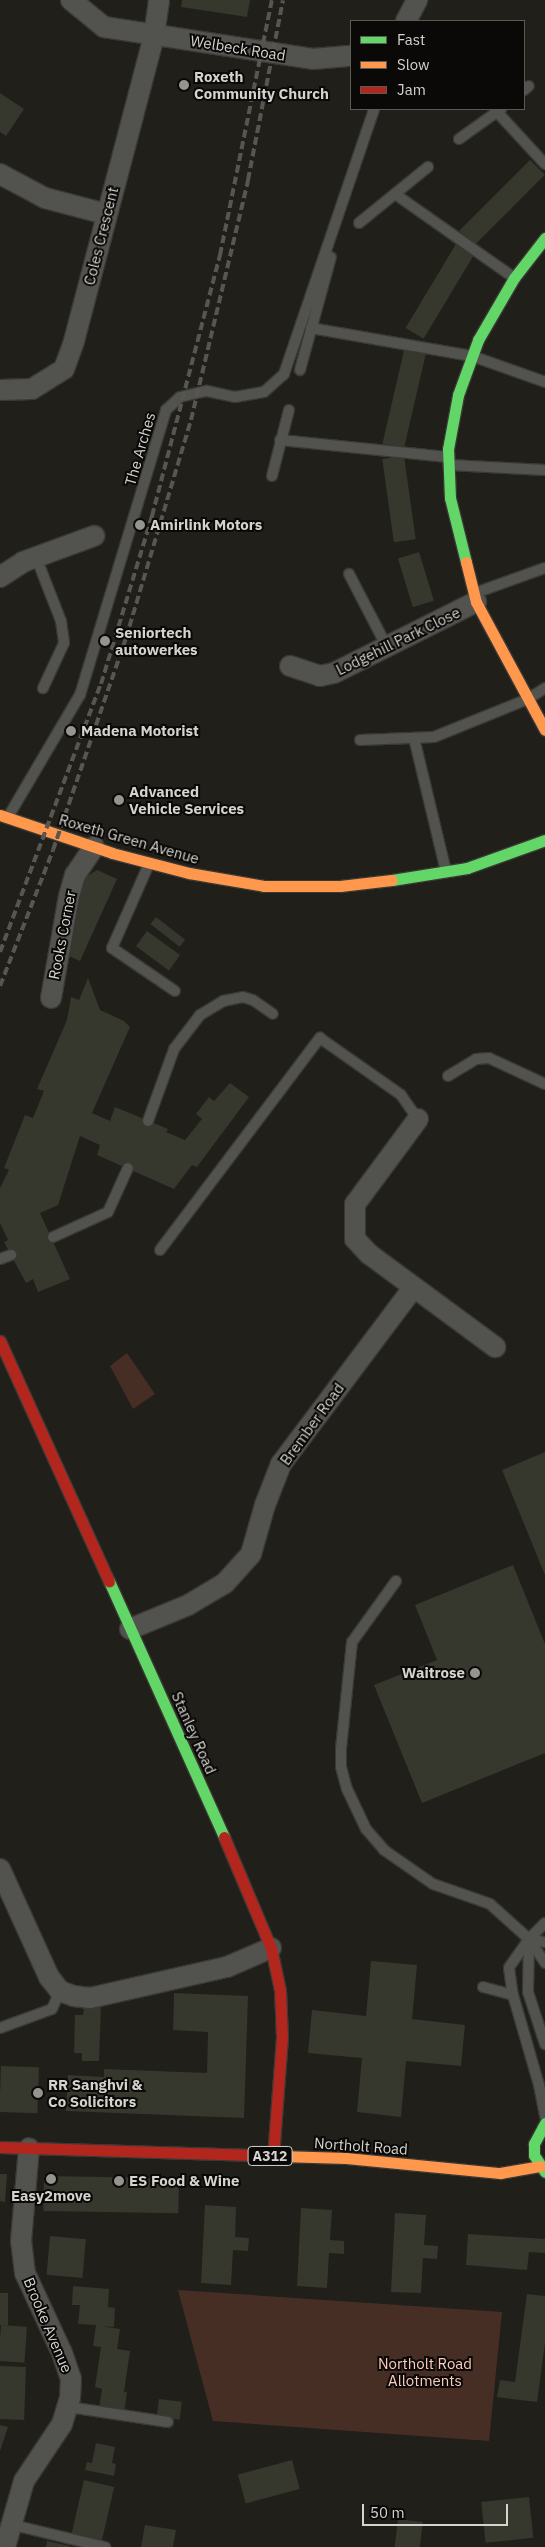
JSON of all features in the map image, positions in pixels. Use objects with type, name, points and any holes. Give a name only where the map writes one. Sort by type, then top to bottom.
[{"type":"street","name":"Welbeck Road","points":[[71,0],[104,27],[313,59],[350,56]]},
{"type":"street","name":"Coles Crescent","points":[[0,390],[32,389],[64,369],[74,341],[154,36],[159,0]]},
{"type":"street","points":[[407,20],[417,0]]},
{"type":"street","points":[[0,174],[45,198],[106,214]]},
{"type":"street","points":[[543,245],[514,278],[472,356],[458,395],[448,461],[450,498],[475,598],[545,730]]},
{"type":"street","points":[[0,577],[36,557],[94,536]]},
{"type":"street","name":"Lodgehill Park Close","points":[[290,666],[320,676],[327,674],[475,598]]},
{"type":"street","name":"Roxeth Green Avenue","points":[[4,817],[149,863],[264,886],[340,886],[446,872],[502,858],[545,840]]},
{"type":"street","name":"Rooks Corner","points":[[51,998],[56,956],[73,882],[94,847]]},
{"type":"street","points":[[418,1120],[355,1204],[355,1239],[414,1288],[495,1347]]},
{"type":"street","name":"Brember Road","points":[[130,1628],[188,1605],[225,1583],[251,1554],[265,1505],[281,1464],[414,1288]]},
{"type":"street","name":"Stanley Road","points":[[0,1341],[256,1907],[271,1948],[280,1990],[282,2037],[273,2156]]},
{"type":"street","points":[[1,1874],[49,1977],[60,1991],[90,1998],[227,1967],[271,1948]]},
{"type":"street","name":"Northolt Road","points":[[0,2147],[346,2158],[500,2173],[542,2169],[534,2144],[545,2123]]},
{"type":"street","name":"Brooke Avenue","points":[[5,2547],[9,2524],[24,2481],[62,2424],[69,2407],[71,2379],[25,2274],[21,2240],[29,2148]]},
{"type":"lane","name":"The Arches","points":[[4,817],[80,695],[166,410],[180,397],[207,391],[235,397],[264,392],[284,374],[374,110]]},
{"type":"lane","points":[[458,139],[499,110],[545,164]]},
{"type":"lane","points":[[359,223],[428,167]]},
{"type":"lane","points":[[395,194],[514,278]]},
{"type":"lane","points":[[300,370],[331,257]]},
{"type":"lane","points":[[311,328],[472,356],[545,382]]},
{"type":"lane","points":[[272,476],[289,410]]},
{"type":"lane","points":[[280,440],[448,461],[545,470]]},
{"type":"lane","points":[[36,557],[61,621],[64,643],[43,688]]},
{"type":"lane","points":[[475,598],[545,568]]},
{"type":"lane","points":[[349,574],[386,645]]},
{"type":"lane","points":[[360,740],[434,737],[528,699],[545,688]]},
{"type":"lane","points":[[414,738],[446,872]]},
{"type":"lane","points":[[149,863],[112,948],[175,991]]},
{"type":"lane","points":[[148,1120],[174,1049],[200,1015],[218,1003],[243,997],[253,1000],[273,1014]]},
{"type":"lane","points":[[160,1250],[320,1038],[401,1095],[418,1120]]},
{"type":"lane","points":[[448,1076],[476,1059],[489,1058],[545,1084]]},
{"type":"lane","points":[[53,1237],[108,1212],[128,1168]]},
{"type":"lane","points":[[0,1259],[11,1254]]},
{"type":"lane","points":[[396,1581],[352,1642],[341,1749],[341,1767],[347,1788],[366,1829],[384,1850],[433,1884],[490,1904],[529,1939],[545,1963]]},
{"type":"lane","points":[[545,1923],[529,1939],[509,1968],[513,1996],[539,2085],[545,2116]]},
{"type":"lane","points":[[529,1939],[545,1932]]},
{"type":"lane","points":[[529,1939],[545,1942]]},
{"type":"lane","points":[[529,1939],[528,1992],[545,2044]]},
{"type":"lane","points":[[482,1987],[513,1996]]},
{"type":"lane","points":[[0,2028],[52,2009],[60,1991]]},
{"type":"lane","points":[[69,2407],[168,2422]]},
{"type":"lane","points":[[9,2524],[105,2547]]},
{"type":"green space","points":[[127,1353],[155,1394],[133,1409],[110,1366]]},
{"type":"green space","name":"Northolt Road Allotments","points":[[178,2290],[502,2312],[489,2441],[213,2421]]},
{"type":"building","points":[[182,0],[250,0],[247,17],[181,7]]},
{"type":"building","points":[[0,93],[24,109],[6,136],[0,132]]},
{"type":"building","points":[[530,160],[545,175],[474,246],[459,231]]},
{"type":"building","points":[[456,244],[474,255],[424,339],[406,328]]},
{"type":"building","points":[[405,346],[426,351],[404,448],[383,443]]},
{"type":"building","points":[[404,456],[416,539],[394,542],[382,459]]},
{"type":"building","points":[[419,552],[434,601],[413,607],[398,558]]},
{"type":"building","points":[[97,870],[117,879],[80,961],[67,955],[74,916],[86,877]]},
{"type":"building","points":[[156,917],[185,940],[180,947],[150,924]]},
{"type":"building","points":[[147,931],[180,955],[169,970],[136,946]]},
{"type":"building","points":[[88,978],[100,1010],[124,1021],[130,1027],[92,1113],[110,1121],[115,1107],[168,1129],[166,1132],[185,1140],[202,1119],[196,1114],[209,1097],[214,1101],[230,1083],[249,1097],[197,1167],[192,1165],[174,1189],[97,1155],[100,1145],[80,1136],[58,1205],[40,1213],[70,1279],[38,1292],[33,1279],[26,1283],[4,1242],[8,1240],[0,1223],[0,1188],[9,1170],[4,1168],[25,1115],[33,1118],[44,1091],[37,1089],[67,1020],[71,997],[79,1000]]},
{"type":"building","points":[[545,1452],[545,1575],[502,1470]]},
{"type":"building","name":"Waitrose","points":[[513,1565],[545,1644],[545,1753],[422,1803],[374,1685],[437,1660],[415,1605]]},
{"type":"building","points":[[371,1961],[417,1965],[412,2019],[465,2025],[461,2066],[406,2061],[401,2117],[357,2112],[362,2058],[308,2053],[312,2010],[366,2016]]},
{"type":"building","points":[[174,1993],[248,1996],[244,2118],[66,2111],[68,2075],[104,2077],[104,2069],[207,2073],[208,2032],[173,2030]]},
{"type":"building","points":[[84,2006],[101,2006],[99,2061],[82,2061],[82,2053],[74,2053],[75,2015],[83,2015]]},
{"type":"building","points":[[1,2066],[39,2067],[37,2113],[0,2112]]},
{"type":"building","points":[[0,2174],[7,2174],[5,2202],[0,2201]]},
{"type":"building","points":[[44,2176],[179,2178],[178,2213],[43,2211]]},
{"type":"building","points":[[205,2205],[236,2207],[235,2237],[249,2238],[248,2251],[233,2250],[231,2285],[201,2283]]},
{"type":"building","points":[[301,2208],[332,2210],[330,2240],[344,2241],[344,2254],[329,2253],[327,2288],[297,2286]]},
{"type":"building","points":[[395,2213],[426,2215],[424,2245],[438,2246],[437,2259],[423,2258],[421,2293],[391,2292]]},
{"type":"building","points":[[468,2234],[545,2239],[545,2253],[529,2252],[527,2270],[466,2265]]},
{"type":"building","points":[[50,2236],[86,2239],[82,2278],[47,2275]]},
{"type":"building","points":[[73,2286],[109,2289],[108,2307],[115,2308],[114,2327],[101,2326],[120,2329],[117,2349],[130,2351],[124,2392],[127,2392],[124,2413],[99,2409],[102,2389],[95,2387],[101,2347],[93,2346],[96,2325],[78,2324],[80,2305],[72,2305]]},
{"type":"building","points":[[0,2293],[8,2293],[8,2325],[0,2325]]},
{"type":"building","points":[[527,2294],[545,2296],[545,2343],[537,2402],[497,2397],[500,2380],[515,2382]]},
{"type":"building","points":[[1,2325],[27,2327],[24,2363],[0,2361]]},
{"type":"building","points":[[0,2366],[26,2367],[24,2420],[0,2419]]},
{"type":"building","points":[[159,2399],[182,2402],[180,2420],[157,2417]]},
{"type":"building","points":[[0,2425],[8,2427],[0,2451]]},
{"type":"building","points":[[96,2443],[115,2447],[112,2463],[116,2464],[114,2476],[85,2470],[87,2462],[92,2463]]},
{"type":"building","points":[[292,2460],[300,2489],[246,2503],[238,2474]]},
{"type":"building","points":[[84,2480],[114,2487],[101,2544],[71,2537]]},
{"type":"building","points":[[529,2497],[533,2538],[486,2543],[481,2502]]},
{"type":"building","points":[[398,2519],[423,2522],[420,2547],[395,2547]]},
{"type":"building","points":[[145,2525],[176,2530],[173,2547],[141,2547]]},
{"type":"building","points":[[47,2541],[70,2546],[70,2547],[46,2547]]},
{"type":"railway","points":[[0,952],[101,684],[152,516],[220,255],[272,0]]},
{"type":"railway","points":[[0,986],[53,850],[126,638],[191,420],[248,180],[283,0]]},
{"type":"traffic: fast","points":[[466,562],[450,498],[448,449],[458,395],[478,340],[514,278],[545,238]]},
{"type":"traffic: fast","points":[[392,880],[467,868],[545,840]]},
{"type":"traffic: fast","points":[[109,1581],[224,1837]]},
{"type":"traffic: fast","points":[[545,2123],[534,2144],[534,2155],[545,2172]]},
{"type":"traffic: slow","points":[[466,562],[476,602],[545,730]]},
{"type":"traffic: slow","points":[[0,815],[112,853],[189,873],[264,886],[340,886],[392,880]]},
{"type":"traffic: slow","points":[[280,2156],[346,2158],[500,2173],[539,2166]]},
{"type":"traffic: jam","points":[[0,1341],[109,1581]]},
{"type":"traffic: jam","points":[[224,1837],[271,1948],[280,1990],[282,2037],[273,2156]]},
{"type":"traffic: jam","points":[[0,2147],[280,2156]]},
{"type":"place","name":"Roxeth Community Church","points":[[184,85]]},
{"type":"place","name":"Amirlink Motors","points":[[140,525]]},
{"type":"place","name":"Seniortech autowerkes","points":[[105,641]]},
{"type":"place","name":"Madena Motorist","points":[[71,731]]},
{"type":"place","name":"Advanced Vehicle Services","points":[[119,800]]},
{"type":"place","name":"Waitrose","points":[[475,1673]]},
{"type":"place","name":"RR Sanghvi & Co Solicitors","points":[[38,2093]]},
{"type":"place","name":"Easy2move","points":[[51,2179]]},
{"type":"place","name":"ES Food & Wine","points":[[119,2181]]}]
